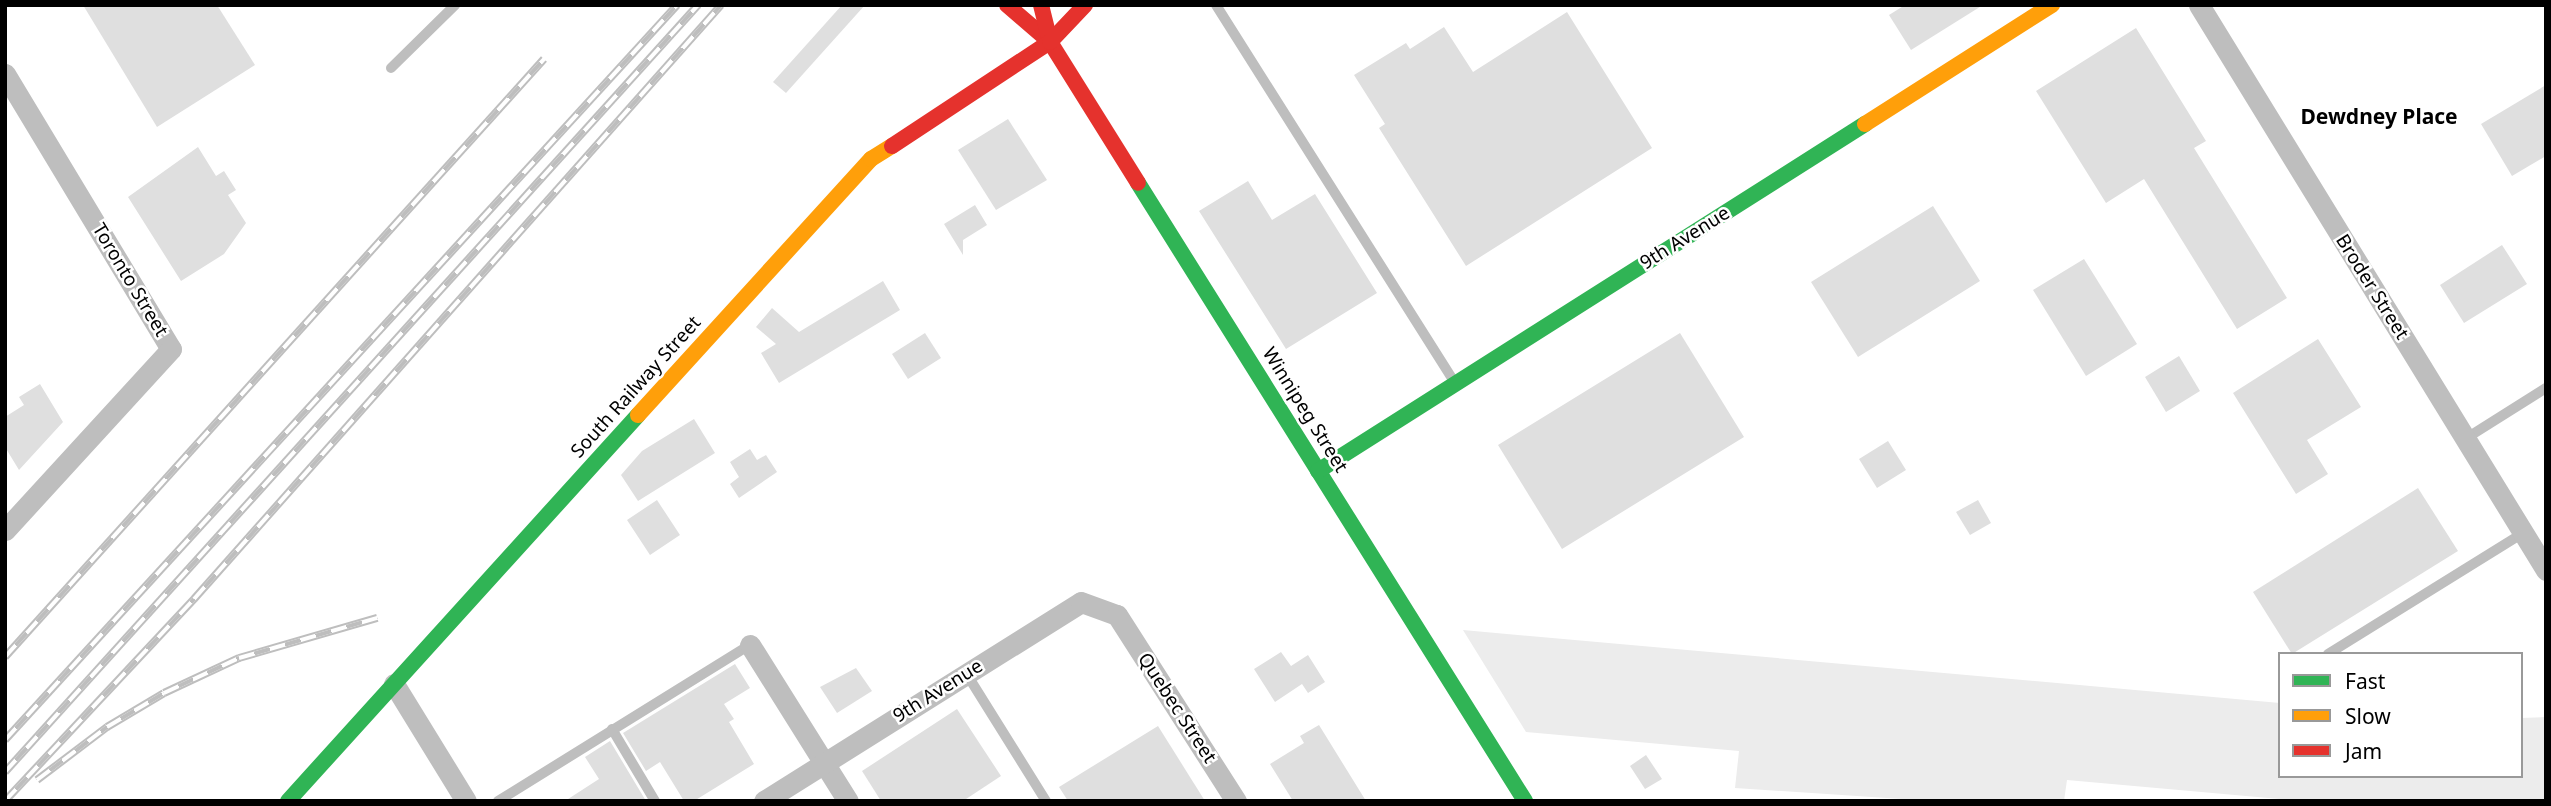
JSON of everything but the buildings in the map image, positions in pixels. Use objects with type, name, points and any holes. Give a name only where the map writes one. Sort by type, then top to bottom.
[{"type":"street","name":"Winnipeg Street","points":[[1007,5],[1050,42],[1525,801]]},
{"type":"street","name":"Winnipeg Street","points":[[1041,5],[1050,42]]},
{"type":"street","name":"South Railway Street","points":[[288,801],[872,159],[1050,42],[1084,5]]},
{"type":"street","name":"9th Avenue","points":[[1318,471],[2052,5]]},
{"type":"street","name":"Broder Street","points":[[2199,5],[2546,570]]},
{"type":"street","name":"Toronto Street","points":[[5,74],[171,349],[5,530]]},
{"type":"street","name":"9th Avenue","points":[[764,801],[1081,602],[1117,615]]},
{"type":"street","name":"Quebec Street","points":[[1117,615],[1236,801]]},
{"type":"street","points":[[750,645],[848,801]]},
{"type":"street","points":[[394,684],[466,801]]},
{"type":"lane","points":[[391,68],[455,5]]},
{"type":"lane","points":[[1216,5],[1455,384]]},
{"type":"lane","points":[[2465,439],[2546,388]]},
{"type":"lane","points":[[2331,652],[2523,533]]},
{"type":"lane","points":[[498,801],[750,645]]},
{"type":"lane","points":[[966,673],[1046,801]]},
{"type":"lane","points":[[612,730],[655,801]]},
{"type":"shaded area","points":[[1463,630],[2278,703],[2278,778],[2523,778],[2523,718],[2546,717],[2546,801],[2302,801],[2067,780],[2064,801],[1932,801],[1735,788],[1739,751],[1526,732]]},
{"type":"railway","points":[[5,740],[677,5]]},
{"type":"railway","points":[[5,772],[698,5]]},
{"type":"railway","points":[[5,801],[194,599],[721,5]]},
{"type":"railway","points":[[5,657],[544,59]]},
{"type":"railway","points":[[37,780],[107,727],[164,693],[239,658],[377,618]]},
{"type":"traffic: fast","points":[[1318,471],[1865,124]]},
{"type":"traffic: fast","points":[[1138,183],[1525,801]]},
{"type":"traffic: fast","points":[[288,801],[638,415]]},
{"type":"traffic: slow","points":[[1865,124],[2052,5]]},
{"type":"traffic: slow","points":[[638,415],[871,159],[892,146]]},
{"type":"traffic: jam","points":[[1007,5],[1050,42]]},
{"type":"traffic: jam","points":[[1041,5],[1050,42],[1138,183]]},
{"type":"traffic: jam","points":[[892,146],[1050,42],[1085,5]]},
{"type":"district","name":"Dewdney Place","points":[[2379,116]]}]
